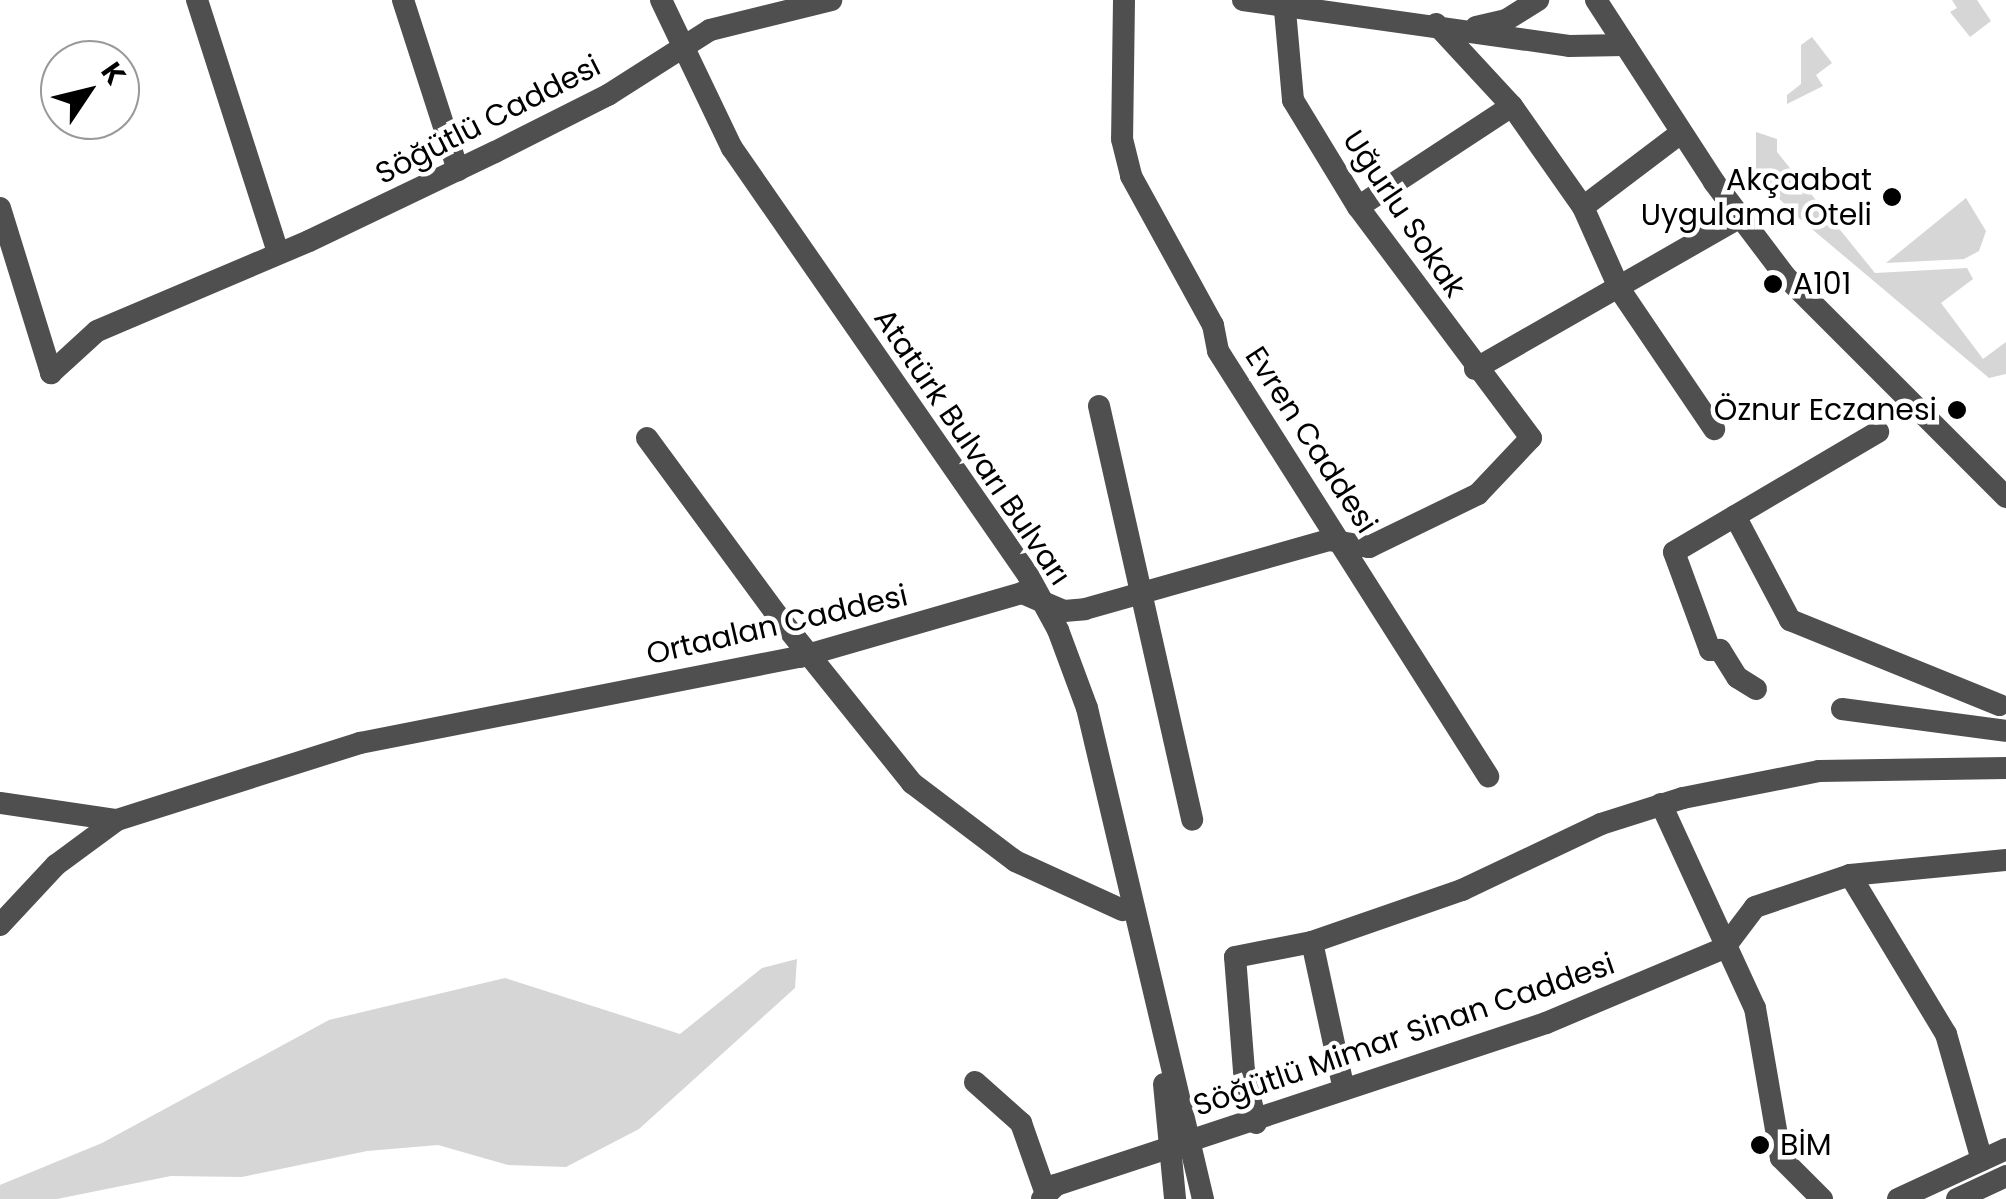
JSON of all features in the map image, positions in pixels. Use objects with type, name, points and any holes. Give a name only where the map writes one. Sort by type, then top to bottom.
[{"type":"street","points":[[198,0],[278,253]]},
{"type":"street","points":[[402,0],[458,170]]},
{"type":"street","name":"Atatürk Bulvarı Bulvarı","points":[[648,0],[732,148],[1033,597],[1086,708],[1194,1141],[1203,1199]]},
{"type":"street","name":"Atatürk Bulvarı Bulvarı","points":[[661,0],[676,51]]},
{"type":"street","name":"Söğütlü Caddesi","points":[[0,208],[51,373],[97,331],[458,170],[608,95],[710,30],[789,4],[832,0]]},
{"type":"street","name":"Evren Caddesi","points":[[1124,0],[1122,139],[1131,176],[1205,310],[1218,351],[1488,776]]},
{"type":"street","points":[[1244,0],[1468,28],[1569,46],[1625,46]]},
{"type":"street","points":[[1468,28],[1506,20],[1538,0]]},
{"type":"street","points":[[1596,0],[1681,134],[1785,276],[2006,497]]},
{"type":"street","name":"Uğurlu Sokak","points":[[1283,3],[1292,100],[1358,207],[1475,369],[1531,438]]},
{"type":"street","points":[[1436,24],[1512,106],[1583,207],[1620,290],[1714,429]]},
{"type":"street","points":[[1358,207],[1512,106]]},
{"type":"street","points":[[1583,207],[1681,134]]},
{"type":"street","points":[[1475,369],[1620,290],[1739,218]]},
{"type":"street","points":[[1100,406],[1192,820]]},
{"type":"street","points":[[1756,689],[1738,677],[1720,650],[1710,650],[1674,552],[1878,432]]},
{"type":"street","points":[[646,438],[808,654],[936,803],[1015,862],[1122,910]]},
{"type":"street","name":"Ortaalan Caddesi","points":[[0,803],[116,820],[360,742],[808,654],[1033,597],[1064,611],[1086,609],[1329,540],[1343,544],[1389,542],[1478,494],[1531,438]]},
{"type":"street","points":[[1734,516],[1790,620],[1999,704]]},
{"type":"street","name":"Atatürk Bulvarı Bulvarı","points":[[1033,597],[1070,703],[1172,1120],[1175,1199]]},
{"type":"street","points":[[1842,709],[2006,731]]},
{"type":"street","points":[[1256,1123],[1244,1070],[1235,957],[1312,942],[1462,890],[1601,824],[1661,804],[1819,771],[2006,768]]},
{"type":"street","points":[[1661,804],[1762,1028],[1781,1158],[1822,1199]]},
{"type":"street","points":[[0,925],[56,865],[116,820]]},
{"type":"street","points":[[1724,948],[1755,907],[1850,875],[2006,861]]},
{"type":"street","points":[[1850,875],[1946,1034],[1982,1160]]},
{"type":"street","points":[[1312,942],[1344,1090]]},
{"type":"street","name":"Söğütlü Mimar Sinan Caddesi","points":[[1044,1195],[1546,1023],[1724,948]]},
{"type":"street","points":[[975,1082],[1022,1124],[1044,1195]]},
{"type":"street","points":[[1898,1199],[2006,1150]]},
{"type":"street","points":[[1957,1199],[2006,1176]]},
{"type":"shaded area","points":[[1952,0],[1977,0],[1991,21],[1970,37],[1950,12],[1957,8]]},
{"type":"shaded area","points":[[1812,37],[1832,63],[1816,75],[1823,86],[1787,104],[1787,95],[1801,84],[1801,45]]},
{"type":"shaded area","points":[[1756,132],[1777,139],[1777,152],[1875,273],[1967,268],[1973,279],[1941,303],[1983,359],[2006,342],[2006,374],[1989,378],[1800,219],[1756,176]]},
{"type":"shaded area","points":[[1966,198],[1986,231],[1979,251],[1964,259],[1886,263]]},
{"type":"shaded area","points":[[797,959],[795,988],[639,1129],[566,1167],[508,1165],[438,1145],[367,1151],[242,1177],[171,1176],[57,1199],[0,1199],[0,1185],[102,1143],[329,1020],[505,978],[680,1034],[762,968]]},
{"type":"place","name":"Akçaabat Uygulama Oteli","points":[[1892,197]]},
{"type":"place","name":"A101","points":[[1773,284]]},
{"type":"place","name":"Öznur Eczanesi","points":[[1957,410]]},
{"type":"place","name":"BİM","points":[[1760,1145]]}]
